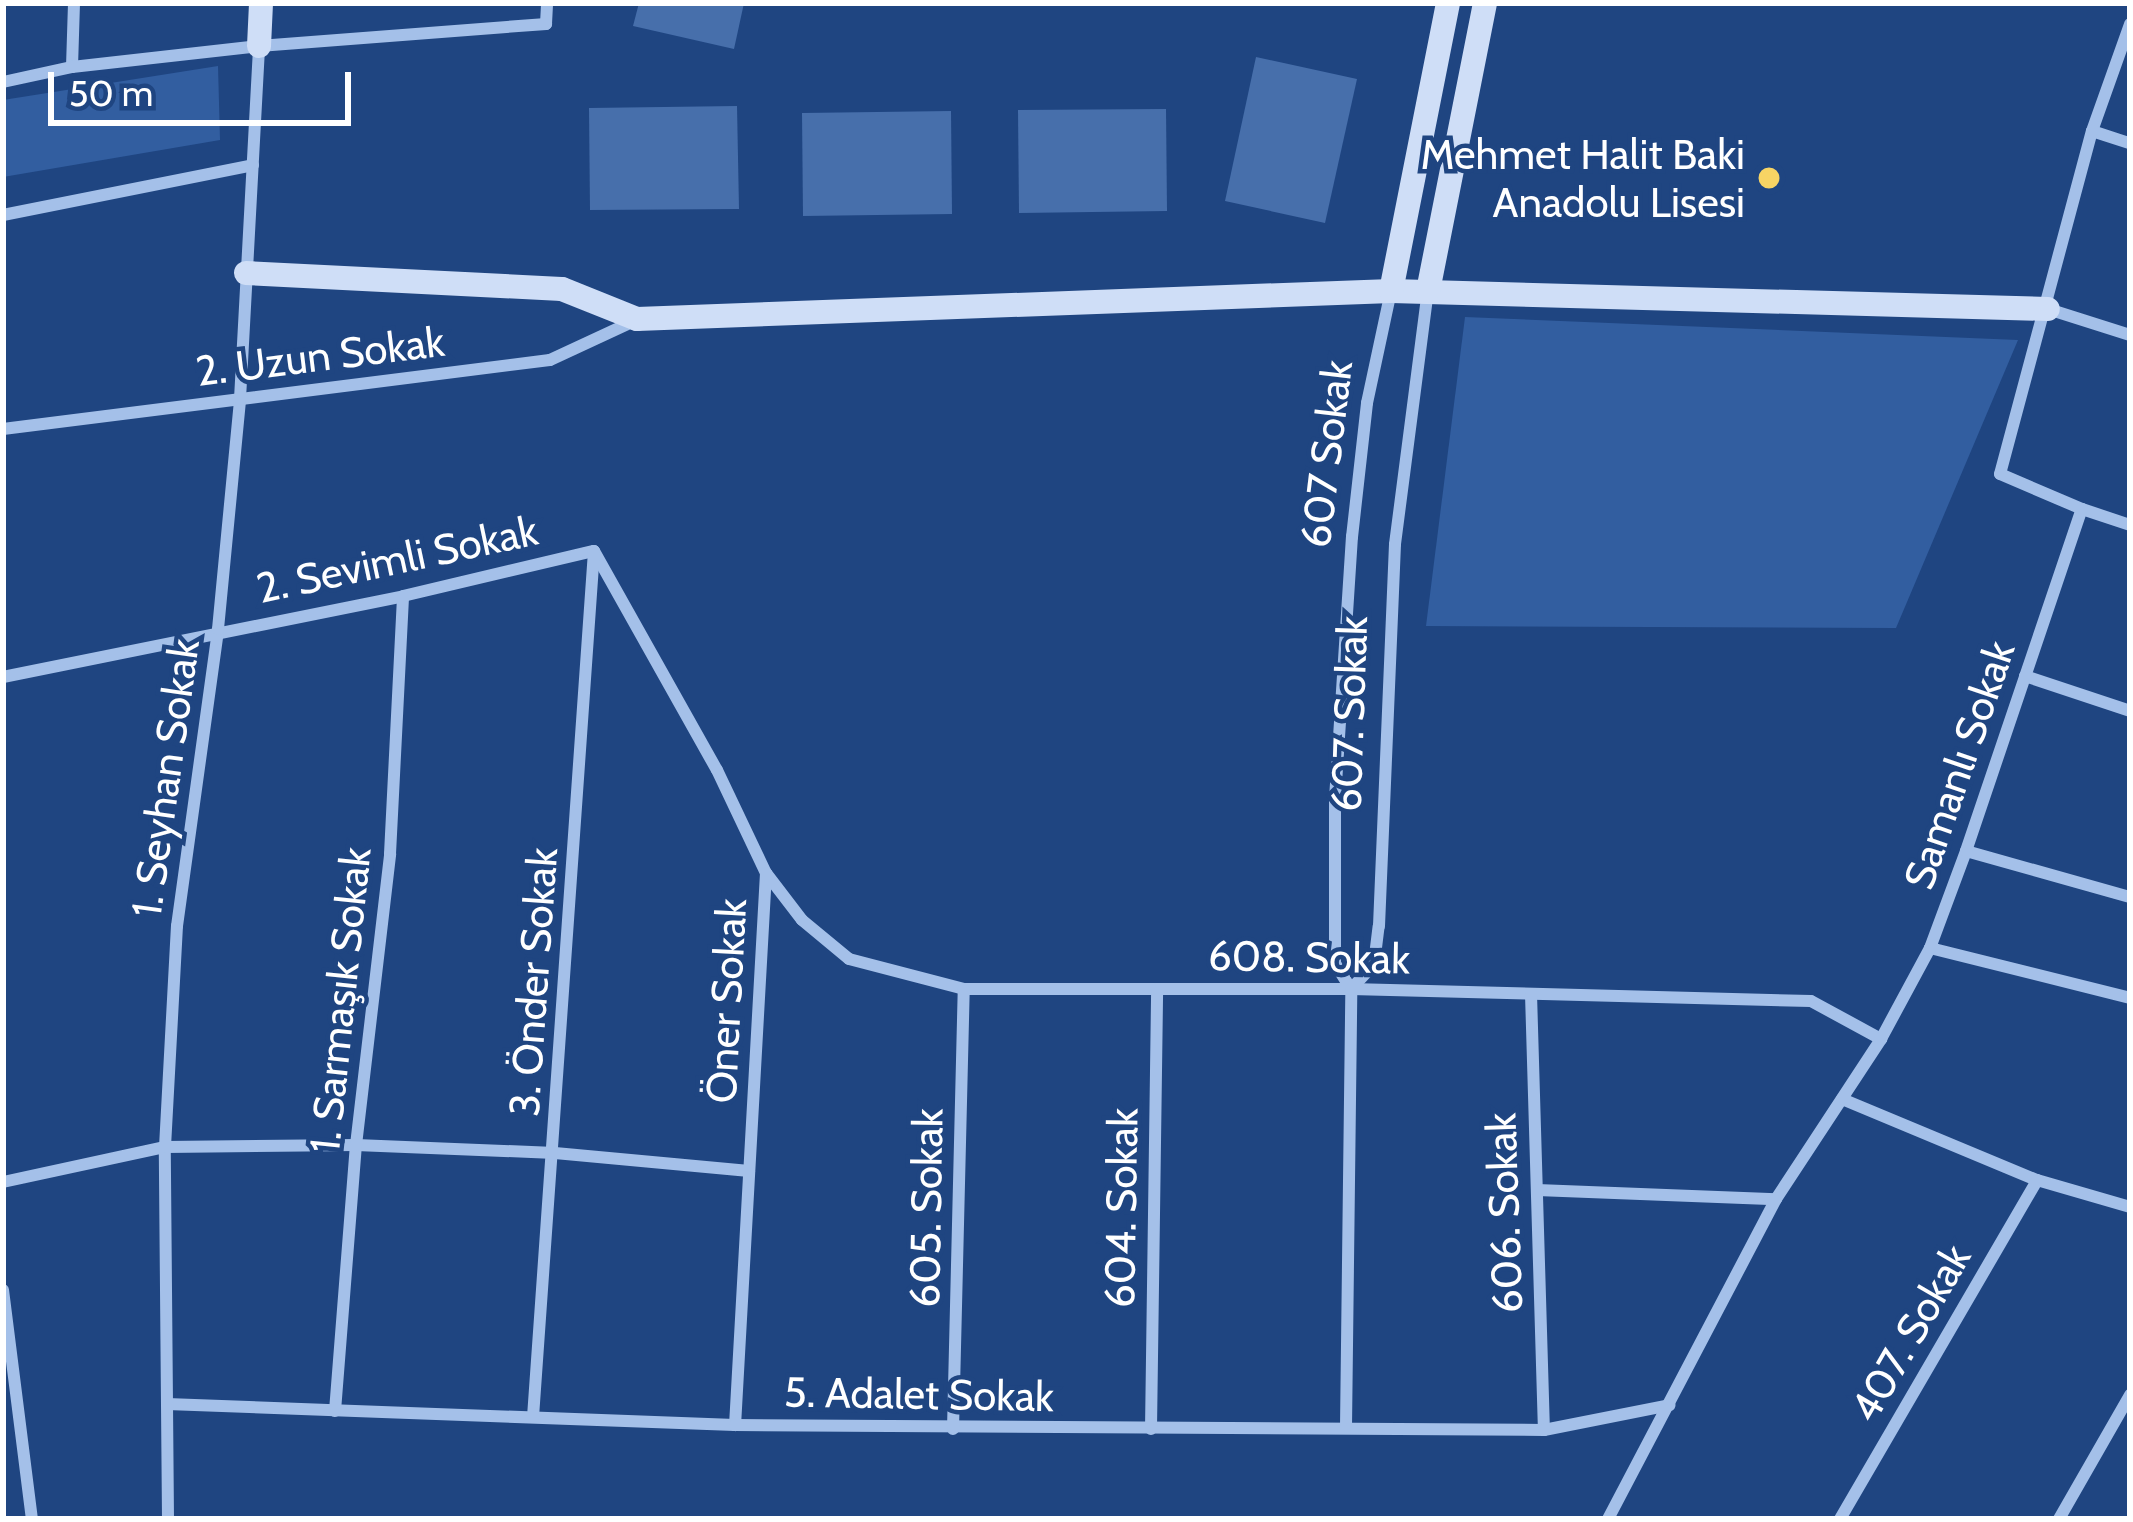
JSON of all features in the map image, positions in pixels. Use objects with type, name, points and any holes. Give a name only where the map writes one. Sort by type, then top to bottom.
[{"type":"street","points":[[72,67],[74,3]]},
{"type":"street","points":[[259,46],[261,3]]},
{"type":"street","points":[[3,82],[72,67],[259,46],[546,24],[547,3]]},
{"type":"street","name":"607 Sokak","points":[[1351,989],[1335,963],[1335,799],[1355,515],[1367,403],[1448,3]]},
{"type":"street","name":"607. Sokak","points":[[1346,1427],[1351,989],[1374,964],[1395,544],[1428,292],[1485,3]]},
{"type":"street","points":[[2130,24],[2092,131],[2048,309],[2000,474],[2130,525]]},
{"type":"street","name":"1. Seyhan Sokak","points":[[168,1519],[165,1147],[177,926],[218,629],[240,399],[259,46]]},
{"type":"street","points":[[2092,131],[2130,143]]},
{"type":"street","points":[[3,215],[253,165]]},
{"type":"street","points":[[246,272],[562,289],[638,319],[1391,291],[2048,309],[2130,335]]},
{"type":"street","name":"2. Uzun Sokak","points":[[3,430],[550,360],[638,319]]},
{"type":"street","name":"Samanlı Sokak","points":[[1608,1519],[1776,1199],[1881,1040],[1930,948],[2082,509]]},
{"type":"street","name":"2. Sevimli Sokak","points":[[3,676],[218,629],[403,596],[594,550]]},
{"type":"street","name":"Öner Sokak","points":[[594,550],[718,770],[766,873],[735,1425]]},
{"type":"street","name":"3. Önder Sokak","points":[[533,1417],[594,550]]},
{"type":"street","name":"1. Sarmaşık Sokak","points":[[335,1411],[356,1145],[390,854],[403,596]]},
{"type":"street","points":[[2025,676],[2130,711]]},
{"type":"street","points":[[1966,851],[2130,898]]},
{"type":"street","name":"608. Sokak","points":[[766,873],[802,920],[849,959],[964,989],[1351,989],[1811,1000],[1881,1040]]},
{"type":"street","points":[[1930,948],[2130,998]]},
{"type":"street","name":"605. Sokak","points":[[953,1429],[964,989]]},
{"type":"street","name":"604. Sokak","points":[[1151,1429],[1157,989]]},
{"type":"street","name":"606. Sokak","points":[[1531,994],[1544,1430]]},
{"type":"street","points":[[1842,1099],[2037,1180],[2130,1208]]},
{"type":"street","points":[[3,1182],[165,1147],[356,1145],[555,1153],[749,1171]]},
{"type":"street","name":"407. Sokak","points":[[1840,1519],[2037,1180]]},
{"type":"street","points":[[1537,1190],[1776,1199]]},
{"type":"street","points":[[3,1289],[32,1519]]},
{"type":"street","points":[[2059,1519],[2130,1395]]},
{"type":"street","name":"5. Adalet Sokak","points":[[166,1404],[735,1425],[1544,1430],[1670,1405]]},
{"type":"shaded area","points":[[218,66],[220,140],[3,177],[3,100]]},
{"type":"shaded area","points":[[1465,317],[2018,340],[1896,628],[1426,626]]},
{"type":"building","points":[[639,3],[744,3],[734,49],[633,26]]},
{"type":"building","points":[[1256,57],[1357,79],[1325,223],[1225,201]]},
{"type":"building","points":[[737,106],[739,209],[590,210],[589,108]]},
{"type":"building","points":[[1166,109],[1167,211],[1019,213],[1018,110]]},
{"type":"building","points":[[951,111],[952,214],[803,216],[802,113]]},
{"type":"place","name":"Mehmet Halit Baki Anadolu Lisesi","points":[[1769,178]]}]
